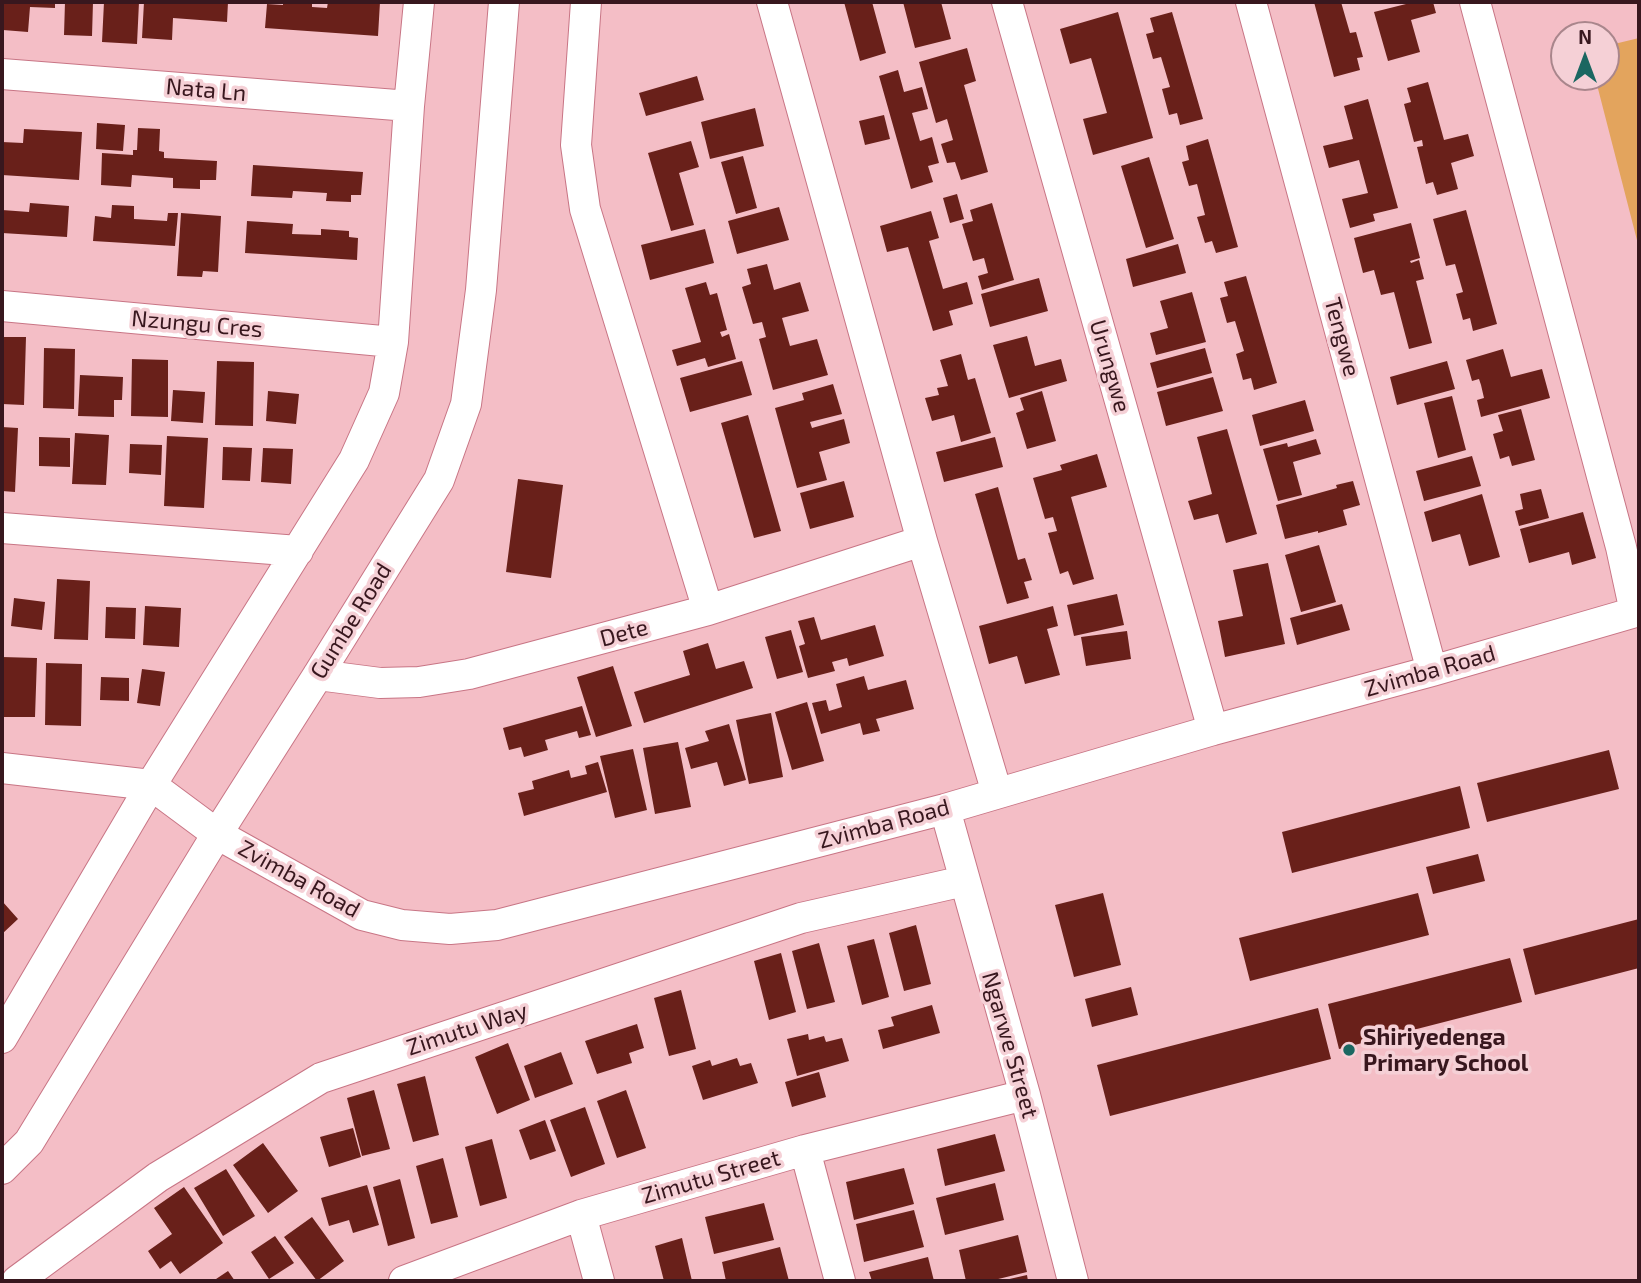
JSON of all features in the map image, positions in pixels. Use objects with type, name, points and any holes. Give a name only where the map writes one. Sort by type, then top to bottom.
[{"type":"street","points":[[2,1038],[151,785],[354,460],[384,393],[393,342],[419,2]]},
{"type":"street","name":"Gumbe Road","points":[[2,1169],[29,1142],[217,834],[439,480],[466,404],[481,290],[504,2]]},
{"type":"street","points":[[586,2],[576,145],[584,209],[708,610]]},
{"type":"street","points":[[772,2],[922,541],[997,793]]},
{"type":"street","name":"Urungwe","points":[[1007,2],[1213,730]]},
{"type":"street","name":"Tengwe","points":[[1251,2],[1432,671]]},
{"type":"street","points":[[1475,2],[1637,611]]},
{"type":"street","name":"Nata Ln","points":[[2,74],[409,106]]},
{"type":"street","name":"Nzungu Cres","points":[[2,306],[393,342]]},
{"type":"street","points":[[2,528],[298,551]]},
{"type":"street","name":"Dete","points":[[318,675],[380,683],[419,682],[469,674],[708,610],[922,541]]},
{"type":"street","name":"Zvimba Road","points":[[151,785],[217,834],[362,915],[402,925],[450,929],[497,925],[945,809],[1213,730],[1432,671],[1637,611]]},
{"type":"street","points":[[2,768],[151,785]]},
{"type":"street","name":"Ngarwe Street","points":[[945,809],[1025,1095],[1073,1281]]},
{"type":"street","name":"Zimutu Way","points":[[17,1281],[158,1177],[321,1078],[801,918],[964,881]]},
{"type":"street","name":"Zimutu Street","points":[[404,1281],[581,1215],[805,1150],[1025,1095]]},
{"type":"street","points":[[805,1150],[840,1281]]},
{"type":"street","points":[[581,1215],[599,1281]]},
{"type":"shaded area","points":[[1639,38],[1639,248],[1599,91],[1620,91],[1620,43]]},
{"type":"building","points":[[2,2],[55,2],[55,8],[30,7],[28,32],[3,30]]},
{"type":"building","points":[[65,2],[93,2],[92,36],[64,35]]},
{"type":"building","points":[[104,2],[139,2],[137,44],[102,42]]},
{"type":"building","points":[[144,2],[228,2],[227,22],[173,18],[172,40],[142,38]]},
{"type":"building","points":[[283,2],[312,2],[312,7],[327,8],[328,2],[380,2],[378,36],[265,28],[267,4],[283,5]]},
{"type":"building","points":[[844,2],[872,2],[886,53],[860,61]]},
{"type":"building","points":[[903,2],[941,2],[951,39],[915,48]]},
{"type":"building","points":[[1314,2],[1341,2],[1350,33],[1356,32],[1363,57],[1357,58],[1360,70],[1334,77]]},
{"type":"building","points":[[1414,2],[1433,2],[1436,13],[1411,20],[1420,52],[1388,61],[1374,12]]},
{"type":"building","points":[[1118,12],[1153,138],[1093,155],[1083,119],[1107,113],[1091,58],[1070,64],[1060,29]]},
{"type":"building","points":[[1172,12],[1203,119],[1180,125],[1177,113],[1169,115],[1162,89],[1170,87],[1161,57],[1153,59],[1146,34],[1154,32],[1150,18]]},
{"type":"building","points":[[967,48],[976,81],[964,85],[988,172],[961,180],[955,162],[947,163],[941,144],[953,140],[947,119],[936,123],[919,62]]},
{"type":"building","points":[[898,70],[904,92],[922,87],[928,109],[912,113],[920,141],[932,137],[939,163],[928,166],[933,182],[911,189],[879,76]]},
{"type":"building","points":[[697,76],[704,100],[646,116],[639,93]]},
{"type":"building","points":[[1428,82],[1444,140],[1468,134],[1474,156],[1451,163],[1458,189],[1437,195],[1433,182],[1426,184],[1417,147],[1423,146],[1422,140],[1414,142],[1404,104],[1411,102],[1407,88]]},
{"type":"building","points":[[1368,99],[1398,208],[1373,214],[1375,221],[1350,228],[1342,199],[1368,193],[1359,160],[1329,168],[1323,146],[1353,139],[1344,106]]},
{"type":"building","points":[[755,108],[764,146],[710,159],[701,122]]},
{"type":"building","points":[[884,115],[890,139],[865,145],[859,121]]},
{"type":"building","points":[[97,123],[125,125],[123,151],[96,149]]},
{"type":"building","points":[[138,128],[160,129],[159,151],[164,152],[164,158],[217,161],[216,180],[200,180],[200,189],[173,188],[173,178],[132,175],[131,187],[101,185],[102,153],[133,155],[133,150],[137,150]]},
{"type":"building","points":[[24,129],[82,132],[79,180],[2,175],[2,142],[23,143]]},
{"type":"building","points":[[1208,139],[1238,247],[1216,253],[1212,241],[1205,243],[1197,217],[1205,215],[1197,184],[1189,186],[1182,162],[1189,160],[1186,146]]},
{"type":"building","points":[[691,141],[699,167],[679,173],[694,225],[671,231],[648,153]]},
{"type":"building","points":[[743,156],[757,208],[736,214],[721,162]]},
{"type":"building","points":[[1149,157],[1174,239],[1146,248],[1121,166]]},
{"type":"building","points":[[253,165],[363,172],[361,195],[351,195],[351,202],[326,201],[327,193],[293,191],[292,198],[251,196]]},
{"type":"building","points":[[957,194],[964,219],[950,223],[943,198]]},
{"type":"building","points":[[30,203],[69,206],[67,237],[2,233],[2,210],[29,212]]},
{"type":"building","points":[[992,203],[1014,280],[982,290],[978,276],[988,273],[984,258],[973,261],[962,224],[973,221],[970,210]]},
{"type":"building","points":[[112,205],[134,206],[134,219],[167,221],[168,213],[178,213],[175,246],[93,241],[95,216],[111,218]]},
{"type":"building","points":[[779,207],[789,240],[737,254],[728,221]]},
{"type":"building","points":[[1466,210],[1497,324],[1473,331],[1470,318],[1463,320],[1456,294],[1463,292],[1455,264],[1446,266],[1433,219]]},
{"type":"building","points":[[931,211],[939,238],[929,241],[943,289],[967,282],[973,304],[949,311],[953,325],[933,331],[908,247],[887,252],[880,226]]},
{"type":"building","points":[[181,213],[221,216],[218,272],[203,271],[202,277],[177,276]]},
{"type":"building","points":[[247,221],[293,224],[292,234],[321,235],[321,229],[349,231],[349,237],[358,238],[357,260],[245,253]]},
{"type":"building","points":[[1411,223],[1420,258],[1410,261],[1419,260],[1424,279],[1416,281],[1432,343],[1409,349],[1394,292],[1381,295],[1374,270],[1363,273],[1354,238]]},
{"type":"building","points":[[705,229],[714,263],[650,280],[641,245]]},
{"type":"building","points":[[1178,244],[1186,273],[1133,287],[1126,259]]},
{"type":"building","points":[[767,264],[774,290],[800,282],[809,311],[782,318],[790,346],[817,339],[828,375],[773,390],[759,339],[766,337],[762,322],[753,324],[742,287],[751,284],[747,269]]},
{"type":"building","points":[[1246,276],[1277,383],[1254,390],[1251,378],[1243,380],[1236,354],[1244,351],[1235,321],[1227,323],[1220,298],[1228,296],[1224,282]]},
{"type":"building","points":[[1039,278],[1048,311],[990,327],[981,294]]},
{"type":"building","points":[[706,282],[710,295],[717,293],[727,330],[720,332],[722,337],[729,334],[736,359],[708,367],[705,358],[677,366],[672,350],[701,342],[685,288]]},
{"type":"building","points":[[1192,292],[1206,342],[1156,355],[1150,333],[1168,328],[1160,301]]},
{"type":"building","points":[[1027,336],[1035,366],[1061,359],[1067,381],[1009,398],[993,345]]},
{"type":"building","points":[[2,337],[26,337],[24,405],[2,404]]},
{"type":"building","points":[[44,348],[75,349],[74,409],[43,408]]},
{"type":"building","points":[[1205,348],[1212,373],[1157,388],[1150,363]]},
{"type":"building","points":[[1503,349],[1511,377],[1542,369],[1550,398],[1481,417],[1477,400],[1484,398],[1481,385],[1479,379],[1472,381],[1466,360]]},
{"type":"building","points":[[961,354],[968,380],[975,378],[991,433],[961,442],[954,415],[932,421],[925,398],[939,395],[937,388],[948,386],[940,360]]},
{"type":"building","points":[[132,359],[168,360],[168,417],[131,416]]},
{"type":"building","points":[[217,361],[254,362],[253,426],[215,425]]},
{"type":"building","points":[[742,361],[752,395],[690,412],[680,378]]},
{"type":"building","points":[[1447,361],[1455,389],[1397,405],[1390,377]]},
{"type":"building","points":[[80,375],[123,377],[122,400],[114,400],[114,417],[78,416]]},
{"type":"building","points":[[1213,377],[1223,411],[1166,426],[1157,392]]},
{"type":"building","points":[[833,384],[842,414],[810,422],[812,428],[844,419],[850,443],[819,452],[827,480],[797,488],[775,408],[804,400],[802,393]]},
{"type":"building","points":[[173,390],[205,392],[203,423],[171,421]]},
{"type":"building","points":[[268,391],[299,394],[296,424],[266,421]]},
{"type":"building","points":[[1042,391],[1056,441],[1027,449],[1016,413],[1024,410],[1020,398]]},
{"type":"building","points":[[1452,396],[1466,450],[1438,458],[1424,403]]},
{"type":"building","points":[[1305,400],[1314,431],[1260,446],[1252,415]]},
{"type":"building","points":[[1521,409],[1535,460],[1512,466],[1509,456],[1500,459],[1493,434],[1503,431],[1498,415]]},
{"type":"building","points":[[748,415],[781,531],[754,538],[721,423]]},
{"type":"building","points":[[2,427],[18,428],[15,492],[2,491]]},
{"type":"building","points":[[1227,429],[1257,534],[1226,543],[1218,514],[1194,520],[1188,501],[1212,494],[1197,437]]},
{"type":"building","points":[[75,433],[109,435],[106,485],[72,484]]},
{"type":"building","points":[[167,436],[208,438],[204,508],[164,506]]},
{"type":"building","points":[[39,437],[70,438],[70,467],[39,466]]},
{"type":"building","points":[[995,437],[1003,467],[944,482],[936,452]]},
{"type":"building","points":[[1316,439],[1321,454],[1293,462],[1302,495],[1278,501],[1263,449],[1287,443],[1288,447]]},
{"type":"building","points":[[130,444],[162,445],[161,475],[129,473]]},
{"type":"building","points":[[223,447],[252,448],[250,481],[222,480]]},
{"type":"building","points":[[263,448],[293,449],[291,484],[261,482]]},
{"type":"building","points":[[1097,454],[1107,487],[1071,497],[1094,579],[1073,585],[1068,571],[1060,574],[1048,533],[1057,531],[1053,517],[1045,519],[1033,478],[1062,470],[1060,465]]},
{"type":"building","points":[[1472,456],[1481,486],[1424,501],[1416,471]]},
{"type":"building","points":[[518,479],[563,485],[551,578],[506,572]]},
{"type":"building","points":[[844,481],[854,517],[810,529],[800,493]]},
{"type":"building","points":[[1353,481],[1360,505],[1343,510],[1347,525],[1285,539],[1276,505]]},
{"type":"building","points":[[998,487],[1018,560],[1025,558],[1032,580],[1024,582],[1029,598],[1007,604],[975,494]]},
{"type":"building","points":[[1541,489],[1549,518],[1519,526],[1515,511],[1523,509],[1520,494]]},
{"type":"building","points":[[1482,494],[1500,557],[1469,566],[1460,534],[1432,542],[1424,512]]},
{"type":"building","points":[[1583,512],[1596,558],[1572,565],[1569,552],[1529,563],[1520,529]]},
{"type":"building","points":[[1319,545],[1336,602],[1301,612],[1285,555]]},
{"type":"building","points":[[1268,563],[1285,644],[1225,657],[1218,621],[1243,616],[1233,570]]},
{"type":"building","points":[[57,579],[90,581],[88,640],[54,639]]},
{"type":"building","points":[[1117,594],[1124,625],[1074,636],[1067,605]]},
{"type":"building","points":[[14,598],[45,602],[42,630],[11,626]]},
{"type":"building","points":[[1342,604],[1350,630],[1297,645],[1290,618]]},
{"type":"building","points":[[145,606],[181,608],[179,647],[143,645]]},
{"type":"building","points":[[1053,606],[1058,626],[1047,629],[1060,675],[1025,684],[1017,656],[989,664],[979,626]]},
{"type":"building","points":[[106,607],[136,608],[135,639],[105,638]]},
{"type":"building","points":[[814,617],[821,640],[875,625],[884,656],[849,666],[847,658],[832,662],[835,671],[808,678],[799,646],[805,644],[798,621]]},
{"type":"building","points":[[791,630],[803,672],[777,679],[765,637]]},
{"type":"building","points":[[1127,631],[1131,659],[1086,666],[1081,637]]},
{"type":"building","points":[[708,643],[716,669],[744,661],[753,688],[644,723],[634,692],[690,675],[683,651]]},
{"type":"building","points":[[2,657],[37,658],[35,717],[2,717]]},
{"type":"building","points":[[46,663],[82,664],[81,726],[45,725]]},
{"type":"building","points":[[613,666],[632,726],[596,737],[577,677]]},
{"type":"building","points":[[142,669],[165,672],[160,706],[137,703]]},
{"type":"building","points":[[864,676],[868,690],[906,680],[914,709],[876,719],[880,731],[863,735],[860,723],[821,734],[812,703],[826,700],[829,711],[842,707],[836,684]]},
{"type":"building","points":[[101,677],[129,678],[129,701],[100,700]]},
{"type":"building","points":[[807,702],[824,761],[792,770],[775,712]]},
{"type":"building","points":[[582,706],[591,735],[579,738],[577,731],[545,740],[548,750],[524,757],[521,747],[509,750],[503,728]]},
{"type":"building","points":[[771,713],[783,777],[749,784],[736,720]]},
{"type":"building","points":[[729,724],[746,780],[724,786],[717,762],[691,769],[685,748],[709,741],[705,731]]},
{"type":"building","points":[[678,742],[691,807],[655,814],[643,748]]},
{"type":"building","points":[[633,749],[647,810],[615,818],[600,756]]},
{"type":"building","points":[[1609,750],[1619,789],[1487,822],[1477,783]]},
{"type":"building","points":[[598,762],[607,792],[524,816],[518,793],[534,789],[532,781],[569,770],[571,778],[587,774],[585,766]]},
{"type":"building","points":[[1460,786],[1470,828],[1292,873],[1282,832]]},
{"type":"building","points":[[1478,854],[1485,881],[1433,894],[1426,867]]},
{"type":"building","points":[[1103,893],[1121,965],[1074,977],[1055,905]]},
{"type":"building","points":[[1418,893],[1429,935],[1250,981],[1239,938]]},
{"type":"building","points":[[2,901],[18,919],[2,934]]},
{"type":"building","points":[[1639,919],[1639,968],[1535,995],[1523,949]]},
{"type":"building","points":[[916,925],[931,984],[904,991],[889,933]]},
{"type":"building","points":[[874,939],[889,997],[862,1005],[847,946]]},
{"type":"building","points":[[819,943],[835,1002],[807,1009],[792,951]]},
{"type":"building","points":[[781,953],[796,1012],[769,1020],[754,961]]},
{"type":"building","points":[[1510,958],[1522,1002],[1339,1049],[1328,1004]]},
{"type":"building","points":[[1131,987],[1138,1015],[1092,1027],[1085,999]]},
{"type":"building","points":[[681,990],[696,1049],[669,1056],[654,998]]},
{"type":"building","points":[[932,1005],[940,1033],[883,1049],[878,1030],[894,1026],[891,1017]]},
{"type":"building","points":[[1318,1008],[1331,1059],[1110,1116],[1097,1065]]},
{"type":"building","points":[[637,1024],[644,1048],[629,1053],[632,1063],[597,1074],[585,1041]]},
{"type":"building","points":[[808,1034],[809,1040],[824,1036],[826,1042],[842,1038],[849,1061],[797,1076],[787,1039]]},
{"type":"building","points":[[508,1043],[530,1100],[497,1114],[475,1057]]},
{"type":"building","points":[[561,1052],[573,1084],[535,1098],[524,1066]]},
{"type":"building","points":[[737,1058],[740,1066],[751,1063],[758,1083],[703,1100],[692,1066],[710,1060],[712,1066]]},
{"type":"building","points":[[819,1072],[826,1097],[792,1107],[785,1082]]},
{"type":"building","points":[[425,1076],[439,1135],[413,1142],[397,1084]]},
{"type":"building","points":[[374,1090],[390,1149],[362,1156],[347,1098]]},
{"type":"building","points":[[626,1090],[646,1148],[617,1158],[597,1101]]},
{"type":"building","points":[[585,1107],[605,1164],[571,1177],[550,1120]]},
{"type":"building","points":[[545,1120],[556,1151],[530,1160],[519,1130]]},
{"type":"building","points":[[353,1128],[361,1157],[329,1167],[320,1137]]},
{"type":"building","points":[[995,1134],[1005,1171],[945,1186],[937,1149]]},
{"type":"building","points":[[492,1139],[507,1198],[480,1206],[465,1147]]},
{"type":"building","points":[[263,1143],[298,1191],[268,1213],[233,1165]]},
{"type":"building","points":[[443,1158],[458,1217],[431,1224],[416,1166]]},
{"type":"building","points":[[904,1168],[914,1204],[854,1220],[846,1182]]},
{"type":"building","points":[[226,1169],[255,1216],[223,1236],[194,1188]]},
{"type":"building","points":[[400,1179],[415,1238],[388,1246],[373,1187]]},
{"type":"building","points":[[995,1183],[1004,1220],[945,1235],[936,1198]]},
{"type":"building","points":[[367,1185],[379,1225],[353,1233],[349,1220],[329,1226],[321,1198]]},
{"type":"building","points":[[184,1187],[223,1243],[180,1274],[171,1261],[160,1269],[148,1251],[172,1234],[154,1208]]},
{"type":"building","points":[[764,1203],[774,1240],[714,1254],[705,1217]]},
{"type":"building","points":[[914,1210],[924,1247],[864,1262],[856,1224]]},
{"type":"building","points":[[312,1217],[344,1261],[317,1281],[284,1237]]},
{"type":"building","points":[[1018,1235],[1027,1272],[990,1281],[966,1281],[959,1250]]},
{"type":"building","points":[[275,1236],[294,1263],[269,1279],[251,1252]]},
{"type":"building","points":[[682,1238],[692,1281],[664,1281],[655,1246]]},
{"type":"building","points":[[780,1247],[789,1281],[726,1281],[722,1262]]},
{"type":"building","points":[[928,1257],[934,1281],[872,1281],[869,1272]]},
{"type":"building","points":[[228,1271],[235,1281],[213,1281]]},
{"type":"building","points":[[1027,1275],[1028,1281],[1005,1281],[1005,1280]]},
{"type":"place","name":"Shiriyedenga Primary School","points":[[1349,1050]]}]
